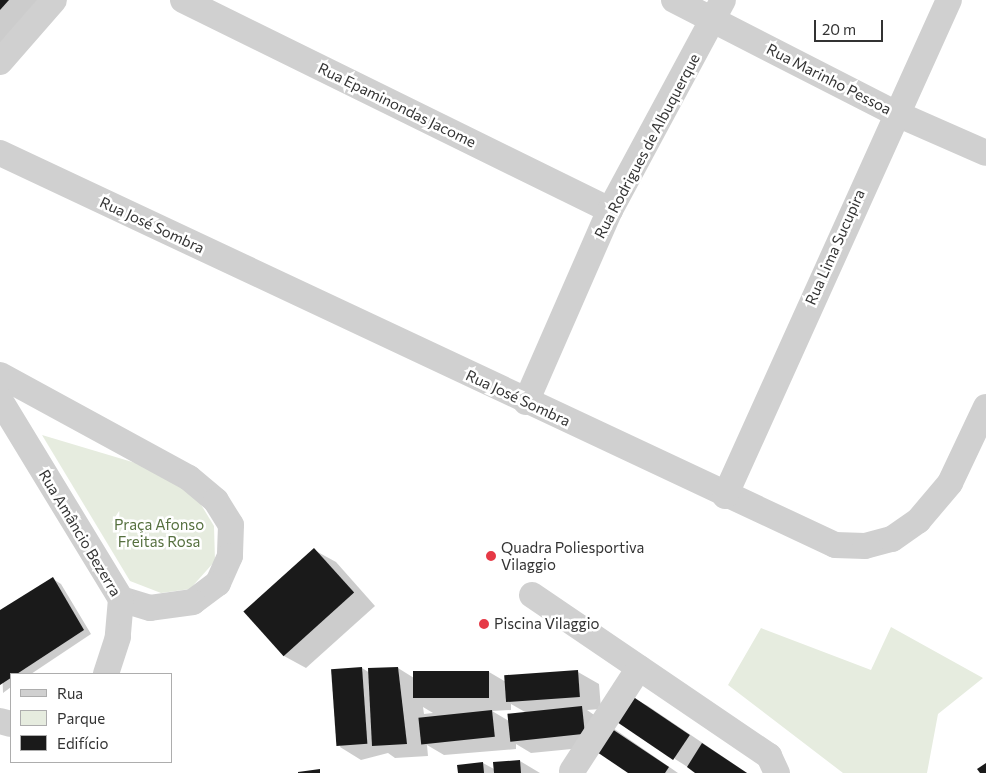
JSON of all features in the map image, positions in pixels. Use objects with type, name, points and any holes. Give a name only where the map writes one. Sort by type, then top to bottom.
[{"type":"street","points":[[0,62],[54,0]]},
{"type":"street","name":"Rua Epaminondas Jacome","points":[[183,0],[610,210]]},
{"type":"street","name":"Rua Marinho Pessoa","points":[[674,0],[718,10],[895,113],[986,153]]},
{"type":"street","name":"Rua Lima Sucupira","points":[[725,496],[895,113],[949,0]]},
{"type":"street","name":"Rua Rodrigues de Albuquerque","points":[[526,402],[610,210],[718,10]]},
{"type":"street","name":"Rua José Sombra","points":[[0,153],[725,496],[835,545],[865,546],[892,539],[935,505],[986,407]]},
{"type":"street","points":[[0,375],[189,478],[216,501],[231,526],[230,556],[218,584],[193,602],[150,608],[120,599]]},
{"type":"street","name":"Rua Amâncio Bezerra","points":[[0,400],[120,599],[118,637],[106,673]]},
{"type":"street","points":[[532,595],[769,756],[777,773]]},
{"type":"street","points":[[572,772],[639,668]]},
{"type":"green space","name":"Praça Afonso Freitas Rosa","points":[[42,435],[159,470],[197,498],[214,526],[215,561],[190,589],[161,593],[130,581]]},
{"type":"green space","points":[[891,627],[983,678],[938,714],[927,773],[843,773],[728,685],[761,628],[871,670]]},
{"type":"building","points":[[0,0],[9,0],[0,10]]},
{"type":"building","points":[[314,548],[354,593],[284,656],[243,612]]},
{"type":"building","points":[[53,577],[84,630],[18,673],[10,673],[10,678],[0,685],[0,610]]},
{"type":"building","points":[[362,667],[367,744],[336,746],[331,669]]},
{"type":"building","points":[[398,667],[407,744],[372,746],[368,668]]},
{"type":"building","points":[[578,670],[580,697],[506,702],[504,675]]},
{"type":"building","points":[[413,671],[489,671],[489,698],[413,698]]},
{"type":"building","points":[[626,692],[690,735],[673,760],[609,717]]},
{"type":"building","points":[[582,706],[585,734],[510,742],[507,714]]},
{"type":"building","points":[[492,710],[495,737],[421,745],[418,718]]},
{"type":"building","points":[[606,725],[669,767],[665,773],[628,773],[591,748]]},
{"type":"building","points":[[702,743],[747,773],[695,773],[687,767]]},
{"type":"building","points":[[520,760],[521,773],[494,773],[493,762]]},
{"type":"building","points":[[483,762],[484,773],[458,773],[457,765]]},
{"type":"building","points":[[986,763],[986,773],[980,773],[977,769]]},
{"type":"building","points":[[320,769],[320,773],[298,773],[298,772]]},
{"type":"place","name":"Quadra Poliesportiva Vilaggio","points":[[491,556]]},
{"type":"place","name":"Piscina Vilaggio","points":[[484,624]]}]
